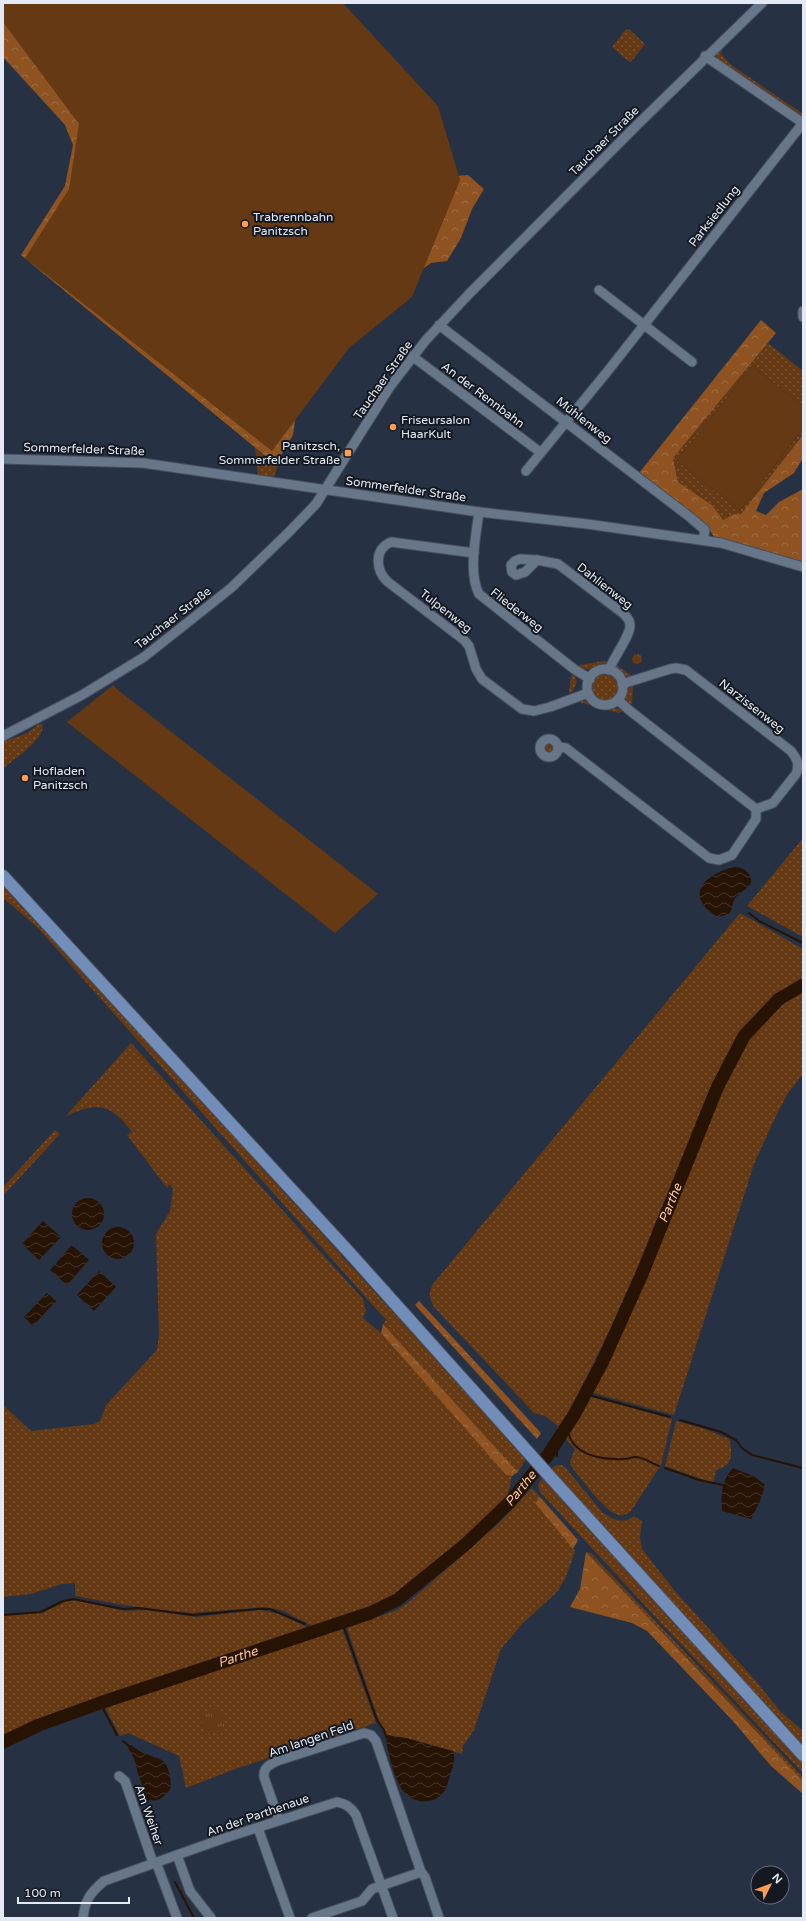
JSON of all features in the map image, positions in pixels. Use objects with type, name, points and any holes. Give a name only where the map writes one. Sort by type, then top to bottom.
[{"type":"main road","points":[[3,876],[336,1238],[528,1453],[803,1755]]},
{"type":"street","name":"Tauchaer Straße","points":[[3,736],[82,696],[144,657],[231,588],[303,518],[325,490],[389,388],[412,356],[439,325],[705,56],[762,3]]},
{"type":"street","points":[[705,56],[803,123]]},
{"type":"street","name":"Parksiedlung","points":[[526,471],[803,123]]},
{"type":"street","points":[[599,290],[692,362]]},
{"type":"street","points":[[803,311],[803,317]]},
{"type":"street","name":"Mühlenweg","points":[[439,325],[691,518],[705,530],[703,540]]},
{"type":"street","name":"An der Rennbahn","points":[[412,356],[540,452]]},
{"type":"street","name":"Sommerfelder Straße","points":[[3,459],[142,462],[479,512],[587,524],[703,540],[721,543],[803,567]]},
{"type":"street","name":"Fliederweg","points":[[479,512],[474,553],[474,581],[478,594],[590,679]]},
{"type":"street","name":"Tulpenweg","points":[[474,553],[391,542],[387,544],[381,552],[378,563],[381,573],[388,582],[464,640],[469,646],[476,669],[482,679],[522,709],[534,711],[550,707],[588,692]]},
{"type":"street","name":"Dahlienweg","points":[[537,560],[558,564],[624,614],[630,621],[630,630],[612,661],[609,670]]},
{"type":"street","name":"Narzissenweg","points":[[622,684],[670,668],[686,670],[790,751],[797,760],[798,769],[796,774],[773,803],[769,806],[756,809]]},
{"type":"street","points":[[609,670],[618,675],[622,684],[622,692],[618,700],[612,704],[601,704],[592,699],[588,692],[588,684],[590,679],[599,671],[609,670]]},
{"type":"street","points":[[558,747],[566,748],[709,858],[719,860],[732,855],[756,819],[756,809],[628,710],[618,700]]},
{"type":"street","name":"Am langen Feld","points":[[279,1820],[264,1777],[263,1772],[266,1768],[276,1762],[364,1733],[371,1735],[376,1741],[421,1872],[425,1876],[439,1918]]},
{"type":"street","name":"Am Weiher","points":[[119,1776],[125,1781],[176,1918]]},
{"type":"street","name":"An der Parthenaue","points":[[83,1918],[84,1907],[91,1892],[104,1881],[332,1803],[345,1804],[352,1808],[358,1820],[393,1918]]},
{"type":"street","points":[[258,1828],[290,1918]]},
{"type":"street","points":[[177,1855],[190,1891],[211,1918]]},
{"type":"street","points":[[312,1918],[362,1901],[372,1889],[421,1872]]},
{"type":"green space","points":[[3,3],[296,414],[293,435],[278,460],[269,459],[21,255],[65,186],[73,145],[65,125],[3,57]]},
{"type":"green space","name":"Trabrennbahn Panitzsch","points":[[3,3],[343,3],[438,106],[460,180],[412,297],[349,348],[272,451],[25,258],[69,189],[79,124],[3,22]]},
{"type":"green space","points":[[766,3],[770,3],[723,47],[721,54],[730,64],[803,114],[803,120],[717,59],[716,53]]},
{"type":"green space","points":[[626,29],[630,30],[645,44],[631,62],[612,47]]},
{"type":"green space","points":[[468,175],[484,189],[472,209],[461,238],[447,261],[431,263],[423,269],[455,176]]},
{"type":"green space","points":[[761,320],[776,333],[673,458],[678,482],[712,505],[723,520],[734,514],[741,514],[803,435],[803,458],[794,473],[764,493],[756,511],[766,515],[779,502],[803,489],[803,562],[714,537],[707,526],[639,473]]},
{"type":"green space","points":[[768,343],[803,371],[803,406],[752,366],[677,461],[740,510],[803,429],[803,435],[741,514],[734,514],[722,520],[712,505],[678,482],[673,458]]},
{"type":"green space","points":[[752,366],[803,406],[803,429],[740,510],[677,461]]},
{"type":"green space","points":[[255,448],[268,460],[280,461],[274,476],[271,477],[237,475],[258,476]]},
{"type":"green space","points":[[637,654],[642,659],[637,664],[632,659]]},
{"type":"green space","points":[[604,661],[607,662],[594,669],[578,667],[580,665]]},
{"type":"green space","points":[[616,665],[631,675],[632,678],[620,674]]},
{"type":"green space","points":[[573,673],[577,682],[571,694],[569,692]]},
{"type":"green space","points":[[605,674],[614,678],[618,687],[614,696],[605,700],[596,696],[592,687],[596,678]]},
{"type":"green space","points":[[113,685],[378,894],[335,933],[67,722]]},
{"type":"green space","points":[[633,685],[632,704],[628,706],[626,694],[628,689]]},
{"type":"green space","points":[[578,700],[600,707],[622,711],[619,713],[582,703]]},
{"type":"green space","points":[[39,724],[42,724],[42,729],[35,742],[3,769],[3,742],[27,733]]},
{"type":"green space","points":[[550,739],[556,742],[559,748],[556,754],[550,757],[544,754],[541,748],[544,742]]},
{"type":"green space","points":[[803,838],[803,937],[747,906]]},
{"type":"green space","points":[[3,882],[526,1459],[518,1472],[383,1324],[386,1320],[37,927],[3,898]]},
{"type":"green space","points":[[740,913],[803,949],[803,979],[763,1011],[736,1041],[716,1082],[644,1262],[561,1428],[545,1416],[534,1413],[434,1307],[430,1298],[430,1290],[433,1284]]},
{"type":"green space","points":[[803,989],[803,1074],[788,1093],[754,1164],[674,1415],[590,1392],[610,1355],[727,1076],[746,1039],[786,1001]]},
{"type":"green space","points":[[131,1043],[363,1299],[366,1311],[363,1318],[381,1333],[506,1475],[512,1476],[507,1499],[474,1533],[394,1599],[316,1628],[282,1610],[264,1607],[192,1613],[130,1606],[75,1596],[75,1583],[62,1584],[31,1594],[3,1597],[3,1405],[31,1431],[94,1424],[100,1421],[106,1405],[157,1350],[159,1335],[156,1234],[170,1211],[173,1189],[170,1184],[167,1188],[127,1135],[132,1132],[117,1115],[110,1110],[94,1107],[65,1117]]},
{"type":"green space","points":[[55,1130],[60,1134],[3,1196],[3,1187]]},
{"type":"green space","points":[[419,1301],[541,1433],[537,1439],[415,1305]]},
{"type":"green space","points":[[383,1324],[518,1472],[512,1476],[506,1475],[381,1333]]},
{"type":"green space","points":[[588,1396],[672,1419],[661,1465],[631,1511],[624,1515],[613,1513],[600,1502],[571,1466],[570,1462],[575,1449],[565,1438]]},
{"type":"green space","points":[[676,1421],[702,1428],[729,1439],[731,1446],[731,1458],[728,1464],[716,1470],[713,1483],[665,1466]]},
{"type":"green space","points":[[557,1465],[562,1465],[566,1468],[602,1512],[610,1517],[622,1521],[630,1519],[634,1516],[642,1521],[640,1538],[642,1549],[675,1591],[755,1680],[780,1711],[803,1731],[803,1748],[550,1469]]},
{"type":"green space","points":[[542,1478],[803,1761],[803,1773],[540,1492],[538,1485]]},
{"type":"green space","points":[[532,1488],[540,1497],[535,1503],[575,1551],[565,1579],[557,1592],[522,1624],[501,1649],[474,1730],[463,1746],[462,1754],[406,1738],[388,1736],[379,1721],[347,1628],[397,1610],[409,1602],[498,1524]]},
{"type":"green space","points":[[540,1497],[578,1540],[573,1549],[535,1503]]},
{"type":"green space","points":[[586,1552],[591,1553],[803,1777],[803,1781]]},
{"type":"green space","points":[[586,1552],[803,1781],[803,1794],[771,1766],[733,1721],[647,1631],[632,1623],[570,1607],[580,1589]]},
{"type":"green space","points":[[73,1600],[125,1611],[149,1610],[196,1617],[260,1610],[279,1614],[313,1630],[80,1705],[33,1723],[3,1740],[3,1616],[42,1613],[65,1602]]},
{"type":"green space","points":[[341,1626],[376,1723],[238,1768],[186,1788],[179,1756],[128,1733],[120,1736],[104,1705]]},
{"type":"green space","points":[[220,1707],[227,1728],[206,1735],[199,1714]]},
{"type":"water","points":[[733,867],[746,871],[750,876],[751,883],[734,899],[729,914],[718,917],[707,909],[702,901],[700,894],[702,887],[706,881],[714,875]]},
{"type":"water","points":[[85,1198],[91,1198],[100,1202],[104,1214],[100,1226],[91,1230],[85,1230],[76,1226],[72,1217],[72,1211],[76,1202]]},
{"type":"water","points":[[43,1221],[61,1237],[39,1260],[22,1244]]},
{"type":"water","points":[[115,1227],[121,1227],[131,1234],[134,1243],[133,1249],[127,1256],[121,1259],[115,1259],[105,1252],[102,1246],[102,1240],[109,1230]]},
{"type":"water","points":[[72,1245],[89,1260],[67,1285],[50,1270]]},
{"type":"water","points":[[99,1271],[116,1287],[94,1311],[77,1295]]},
{"type":"water","points":[[47,1293],[56,1301],[33,1326],[24,1317]]},
{"type":"water","points":[[733,1468],[755,1477],[765,1485],[760,1501],[751,1519],[722,1511],[724,1483]]},
{"type":"water","points":[[388,1735],[406,1738],[453,1751],[453,1767],[448,1784],[445,1790],[435,1799],[429,1801],[416,1800],[405,1793],[401,1788],[391,1763],[386,1737]]},
{"type":"water","points":[[131,1745],[139,1751],[164,1762],[167,1767],[170,1775],[171,1788],[160,1799],[153,1801],[146,1798],[134,1760],[128,1748]]},
{"type":"waterway","points":[[749,913],[759,921],[803,943]]},
{"type":"waterway","name":"Parthe","points":[[3,1742],[39,1725],[100,1703],[370,1613],[397,1600],[466,1544],[510,1502],[548,1455],[574,1415],[602,1363],[642,1274],[717,1088],[744,1036],[779,999],[803,985]]},
{"type":"waterway","points":[[585,1394],[670,1417]]},
{"type":"waterway","points":[[680,1420],[721,1432],[736,1440],[742,1448],[752,1455],[803,1468]]},
{"type":"waterway","points":[[569,1422],[569,1434],[571,1440],[575,1446],[587,1454],[610,1459],[634,1457],[645,1459],[659,1466]]},
{"type":"waterway","points":[[557,1442],[557,1456]]},
{"type":"waterway","points":[[665,1468],[699,1480],[723,1485]]},
{"type":"waterway","points":[[3,1615],[41,1612],[63,1601],[73,1599],[123,1609],[138,1608],[193,1615],[270,1609],[305,1624]]},
{"type":"waterway","points":[[342,1622],[377,1720],[384,1730],[386,1737]]},
{"type":"waterway","name":"Parthe","points":[[314,1628],[318,1630]]},
{"type":"waterway","points":[[100,1703],[117,1735]]},
{"type":"waterway","points":[[123,1741],[129,1746]]},
{"type":"waterway","points":[[151,1822],[159,1843]]},
{"type":"waterway","points":[[175,1882],[194,1918]]},
{"type":"place","name":"Trabrennbahn Panitzsch","points":[[245,224]]},
{"type":"place","name":"Friseursalon HaarKult","points":[[393,427]]},
{"type":"place","name":"Panitzsch, Sommerfelder Straße","points":[[348,453]]},
{"type":"place","name":"Hofladen Panitzsch","points":[[25,778]]}]
